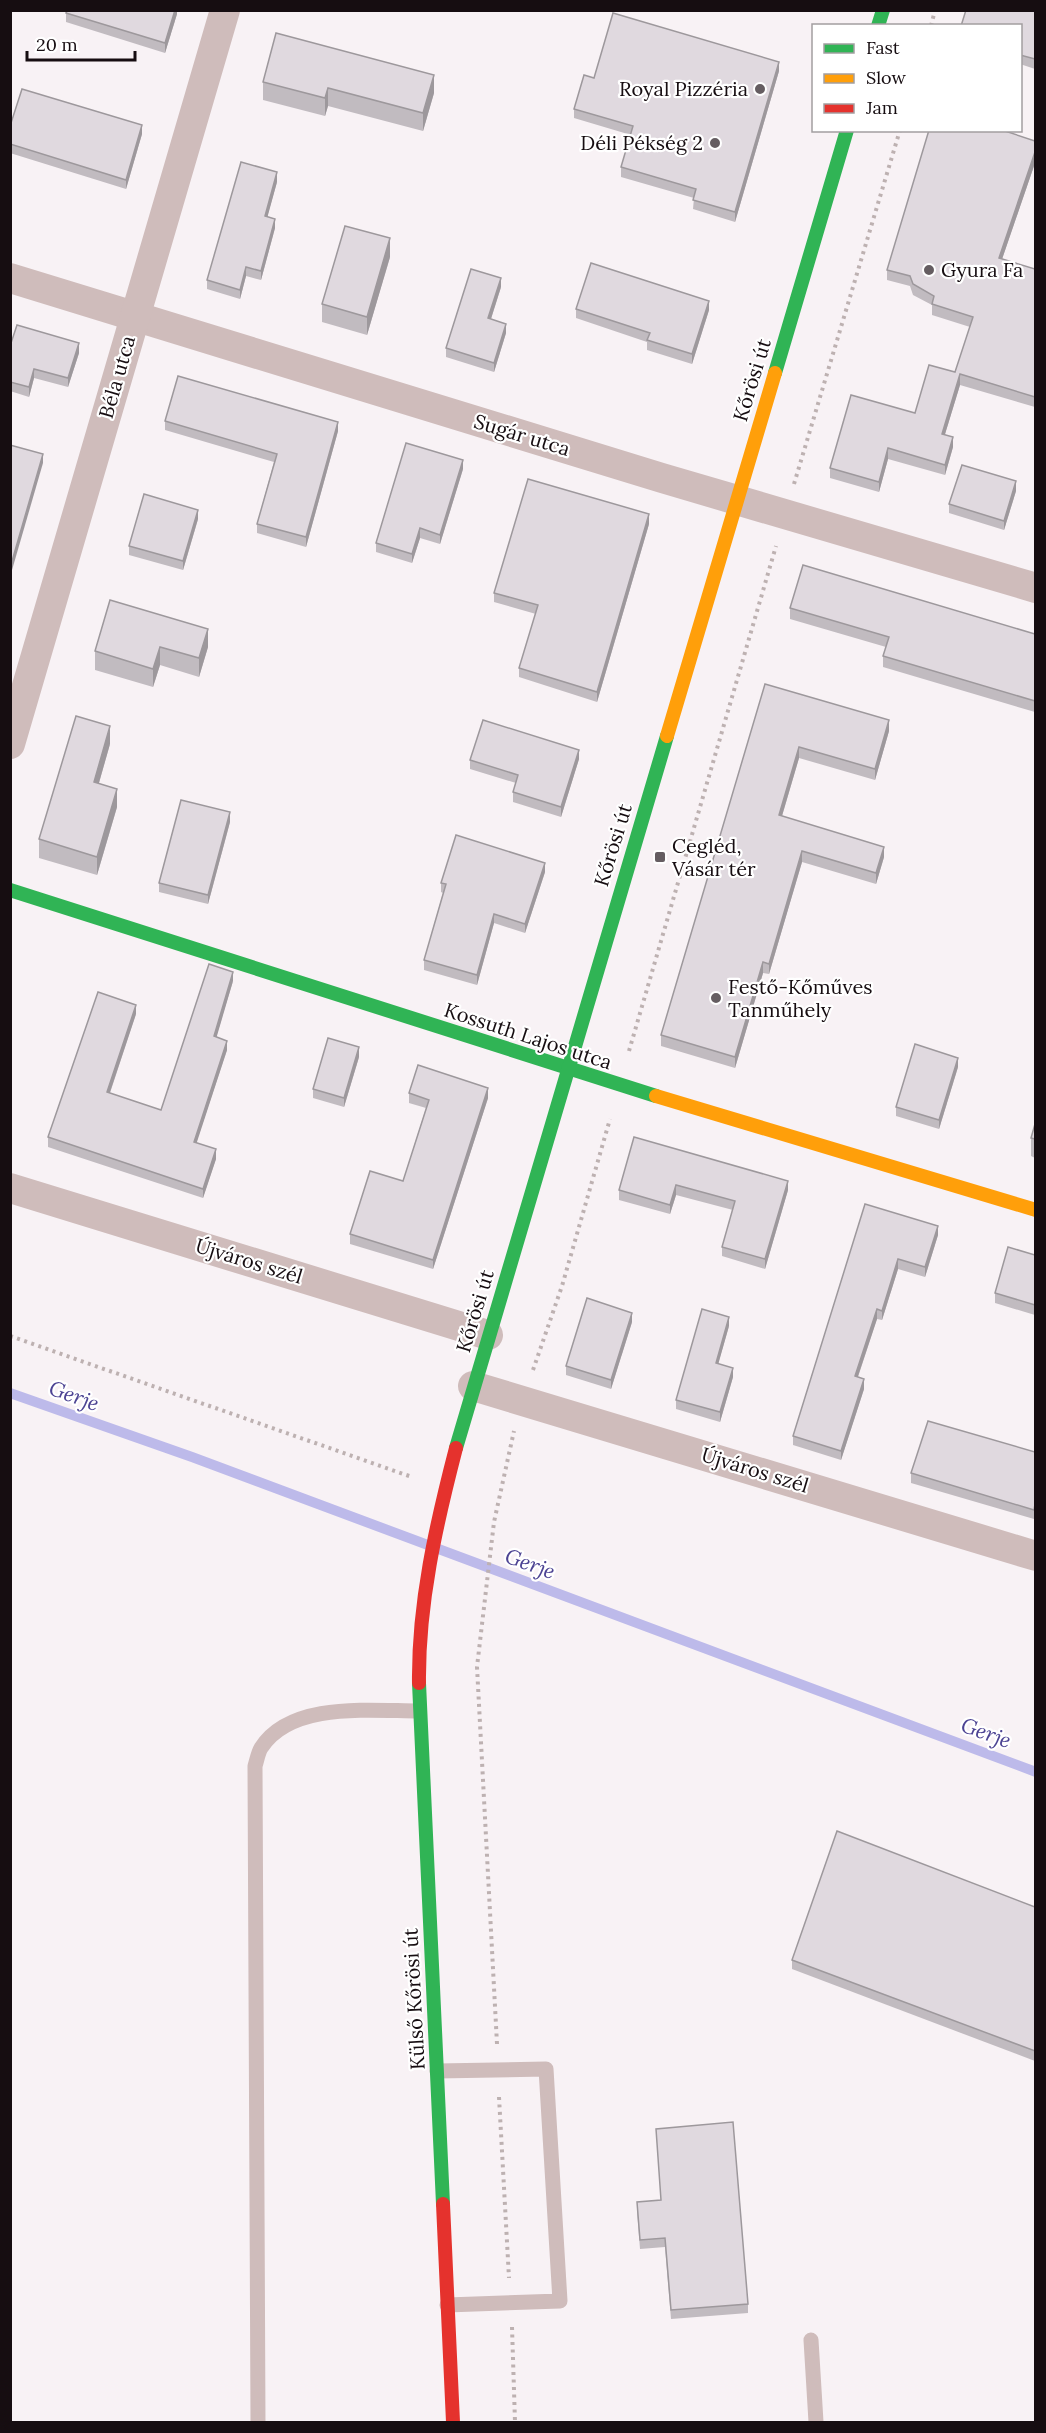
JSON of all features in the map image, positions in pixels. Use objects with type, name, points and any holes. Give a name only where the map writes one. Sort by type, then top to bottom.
[{"type":"main road","name":"Kőrösi út","points":[[429,1574],[445,1488],[473,1386],[846,132]]},
{"type":"main road","name":"Kossuth Lajos utca","points":[[10,890],[620,1086],[1035,1210]]},
{"type":"main road","name":"Külső Kőrösi út","points":[[429,1574],[419,1650],[419,1710],[453,2422]]},
{"type":"street","name":"Béla utca","points":[[10,744],[225,10]]},
{"type":"street","name":"Sugár utca","points":[[10,278],[736,500],[1035,588]]},
{"type":"street","name":"Újváros szél","points":[[10,1188],[489,1335]]},
{"type":"street","name":"Újváros szél","points":[[473,1386],[1035,1556]]},
{"type":"lane","points":[[258,2422],[255,1766],[261,1749],[274,1733],[290,1723],[328,1712],[419,1710]]},
{"type":"lane","points":[[437,2071],[546,2069],[560,2301],[447,2305]]},
{"type":"lane","points":[[811,2340],[816,2422]]},
{"type":"path","points":[[515,2422],[511,2303],[477,1667],[494,1522],[515,1424],[562,1286],[785,514],[899,132]]},
{"type":"path","points":[[10,1336],[445,1488]]},
{"type":"building","points":[[67,10],[175,10],[165,43],[66,13]]},
{"type":"building","points":[[966,10],[1035,11],[1035,59],[1022,56],[1022,24],[962,24]]},
{"type":"building","points":[[613,13],[779,62],[735,212],[693,200],[696,189],[621,167],[633,126],[574,109],[584,75],[594,78]]},
{"type":"building","points":[[276,33],[434,75],[423,113],[328,88],[325,98],[263,82]]},
{"type":"building","points":[[22,89],[142,125],[126,180],[10,144],[10,126]]},
{"type":"building","points":[[928,132],[1008,132],[1035,141],[1035,152],[999,258],[1035,269],[1035,397],[960,374],[942,434],[953,437],[945,465],[888,448],[879,482],[830,468],[851,395],[915,413],[929,365],[955,372],[973,317],[932,304],[934,296],[913,284],[910,276],[887,270]]},
{"type":"building","points":[[241,162],[277,172],[265,216],[275,219],[261,271],[246,267],[240,290],[207,280]]},
{"type":"building","points":[[345,226],[390,238],[367,317],[322,304]]},
{"type":"building","points":[[591,263],[709,301],[692,354],[647,340],[650,333],[576,309]]},
{"type":"building","points":[[471,269],[501,278],[488,318],[506,324],[494,363],[446,348]]},
{"type":"building","points":[[17,325],[79,343],[68,378],[34,369],[29,387],[10,382],[10,346]]},
{"type":"building","points":[[178,376],[338,422],[306,537],[257,524],[277,454],[165,421]]},
{"type":"building","points":[[406,443],[463,460],[440,535],[420,528],[412,554],[376,543]]},
{"type":"building","points":[[10,445],[43,454],[10,568]]},
{"type":"building","points":[[962,465],[1016,481],[1004,521],[949,504]]},
{"type":"building","points":[[528,479],[649,514],[597,692],[519,668],[538,605],[494,593]]},
{"type":"building","points":[[144,494],[198,510],[183,561],[129,546]]},
{"type":"building","points":[[803,565],[1035,634],[1035,701],[883,656],[889,637],[790,608]]},
{"type":"building","points":[[110,600],[208,629],[199,658],[160,647],[153,669],[95,651]]},
{"type":"building","points":[[765,684],[889,720],[875,769],[799,747],[779,815],[884,847],[876,873],[802,851],[769,964],[763,962],[735,1057],[661,1035]]},
{"type":"building","points":[[76,716],[110,726],[94,782],[117,789],[97,857],[39,839]]},
{"type":"building","points":[[483,720],[579,750],[561,807],[513,792],[518,775],[470,760]]},
{"type":"building","points":[[181,800],[230,812],[208,895],[159,883]]},
{"type":"building","points":[[456,835],[545,863],[525,924],[494,914],[477,975],[424,960],[446,884],[441,883]]},
{"type":"building","points":[[209,964],[233,972],[214,1036],[227,1041],[194,1142],[216,1149],[203,1189],[48,1137],[98,992],[136,1005],[107,1092],[161,1110]]},
{"type":"building","points":[[328,1038],[359,1047],[344,1098],[313,1089]]},
{"type":"building","points":[[915,1044],[958,1058],[939,1120],[896,1107]]},
{"type":"building","points":[[418,1065],[488,1088],[433,1260],[350,1234],[370,1171],[403,1181],[429,1100],[409,1093]]},
{"type":"building","points":[[1035,1124],[1035,1139],[1031,1138]]},
{"type":"building","points":[[634,1137],[788,1181],[765,1259],[722,1247],[735,1201],[676,1185],[670,1205],[619,1190]]},
{"type":"building","points":[[865,1204],[938,1226],[925,1267],[898,1259],[882,1311],[877,1309],[855,1376],[864,1379],[841,1451],[793,1436]]},
{"type":"building","points":[[1008,1247],[1035,1255],[1035,1305],[995,1293]]},
{"type":"building","points":[[587,1298],[632,1313],[611,1380],[566,1366]]},
{"type":"building","points":[[702,1309],[729,1317],[716,1363],[733,1368],[720,1412],[676,1400]]},
{"type":"building","points":[[928,1421],[1035,1452],[1034,1510],[911,1473]]},
{"type":"building","points":[[837,1831],[1035,1907],[1035,2051],[792,1960]]},
{"type":"building","points":[[733,2122],[748,2304],[671,2310],[665,2238],[640,2240],[637,2202],[661,2200],[656,2129]]},
{"type":"waterway","name":"Gerje","points":[[10,1393],[192,1457],[1036,1772]]},
{"type":"traffic: fast","points":[[879,24],[883,10]]},
{"type":"traffic: fast","points":[[775,373],[846,132]]},
{"type":"traffic: fast","points":[[456,1448],[667,736]]},
{"type":"traffic: fast","points":[[10,890],[656,1096]]},
{"type":"traffic: fast","points":[[419,1683],[443,2204]]},
{"type":"traffic: slow","points":[[667,736],[775,373]]},
{"type":"traffic: slow","points":[[656,1096],[1036,1210]]},
{"type":"traffic: jam","points":[[419,1683],[419,1653],[425,1594],[456,1448]]},
{"type":"traffic: jam","points":[[443,2204],[453,2422]]},
{"type":"place","name":"Royal Pizzéria","points":[[760,89]]},
{"type":"place","name":"Déli Pékség 2","points":[[715,143]]},
{"type":"place","name":"Gyura Fa","points":[[929,270]]},
{"type":"place","name":"Cegléd, Vásár tér","points":[[660,857]]},
{"type":"place","name":"Festő-Kőműves Tanműhely","points":[[716,998]]}]
